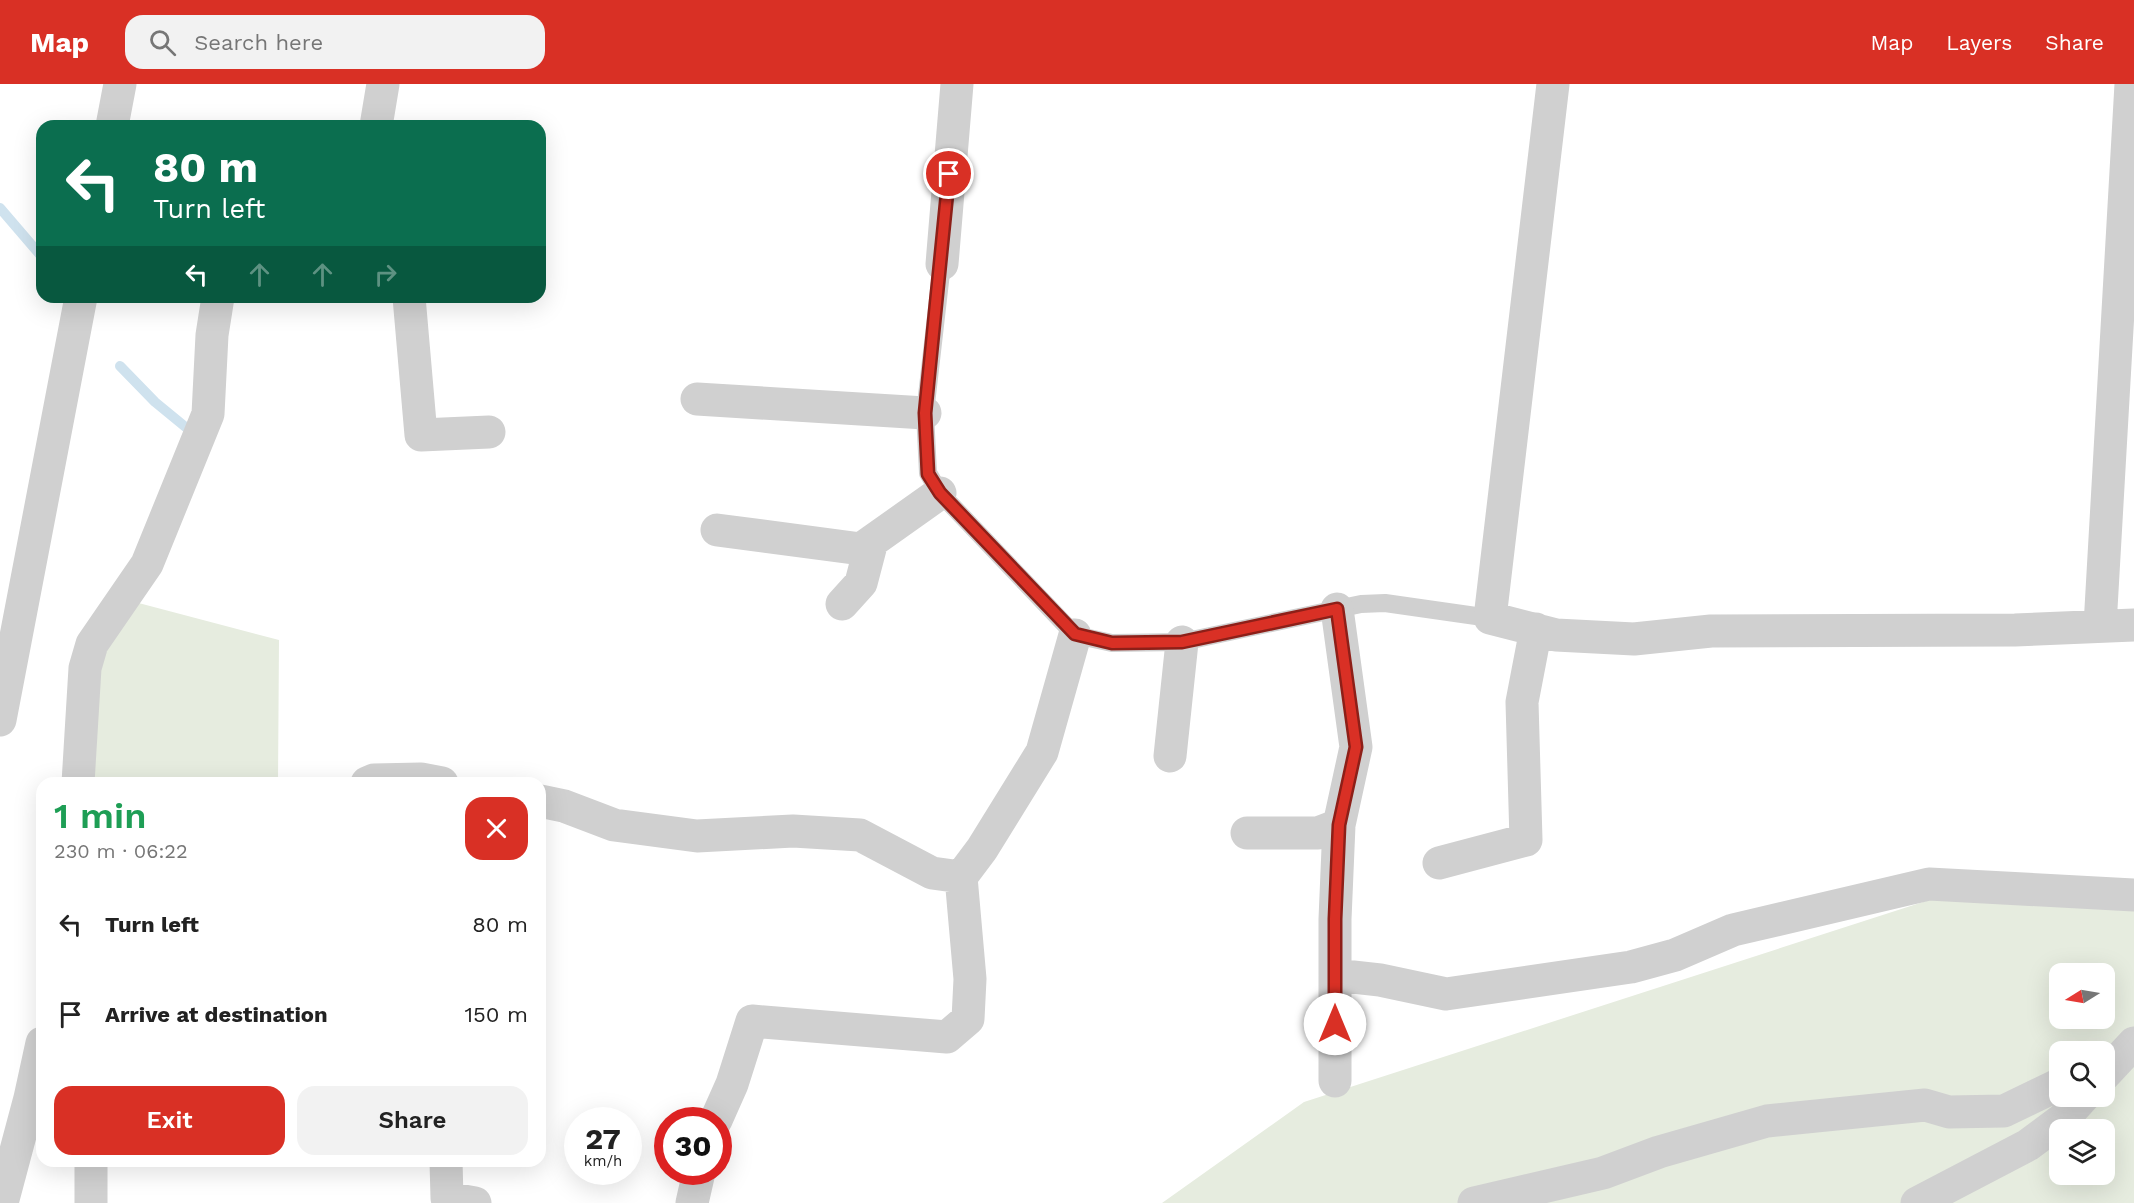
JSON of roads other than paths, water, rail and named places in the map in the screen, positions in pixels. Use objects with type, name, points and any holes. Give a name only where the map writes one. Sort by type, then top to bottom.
[{"type":"street","points":[[113,120],[120,84]]},
{"type":"street","points":[[377,120],[383,84]]},
{"type":"street","points":[[942,264],[957,84]]},
{"type":"street","points":[[1553,84],[1491,618],[1556,634],[1635,639],[1711,631],[2015,630],[2134,625]]},
{"type":"street","points":[[2100,626],[2131,84]]},
{"type":"street","points":[[0,720],[80,303]]},
{"type":"street","points":[[78,777],[85,668],[92,644],[147,564],[208,414],[212,335],[217,303]]},
{"type":"street","points":[[410,303],[421,435],[489,432]]},
{"type":"street","points":[[697,399],[925,413]]},
{"type":"street","points":[[717,530],[861,549],[940,493]]},
{"type":"street","points":[[842,604],[861,583],[872,541]]},
{"type":"street","points":[[1335,1081],[1335,919],[1339,825],[1356,747],[1337,609]]},
{"type":"street","points":[[1439,863],[1526,840],[1522,702],[1536,629]]},
{"type":"street","points":[[722,1107],[732,1084],[752,1021],[947,1037],[968,1020],[970,979],[961,877],[982,849],[1042,752],[1075,634]]},
{"type":"street","points":[[1170,756],[1182,642]]},
{"type":"street","points":[[546,802],[564,806],[614,825],[697,836],[792,831],[860,835],[932,873],[961,877]]},
{"type":"street","points":[[1247,833],[1318,833],[1339,825]]},
{"type":"street","points":[[1335,975],[1380,980],[1446,994],[1631,967],[1675,955],[1733,930],[1929,884],[2134,895]]},
{"type":"street","points":[[2,1203],[36,1070]]},
{"type":"street","points":[[1474,1203],[1603,1173],[1659,1152],[1767,1121],[1925,1106],[1949,1112],[2004,1111],[2049,1089]]},
{"type":"street","points":[[1917,1203],[2028,1145],[2063,1119],[2074,1107]]},
{"type":"street","points":[[91,1167],[91,1203]]},
{"type":"street","points":[[446,1167],[447,1198],[475,1203]]},
{"type":"street","points":[[692,1203],[696,1185]]},
{"type":"lane","points":[[942,264],[925,413],[928,474],[940,493],[1075,634],[1112,643],[1182,642],[1361,604],[1385,603],[1491,618]]},
{"type":"waterway","points":[[0,208],[36,250]]},
{"type":"waterway","points":[[120,366],[155,402],[194,434]]}]
